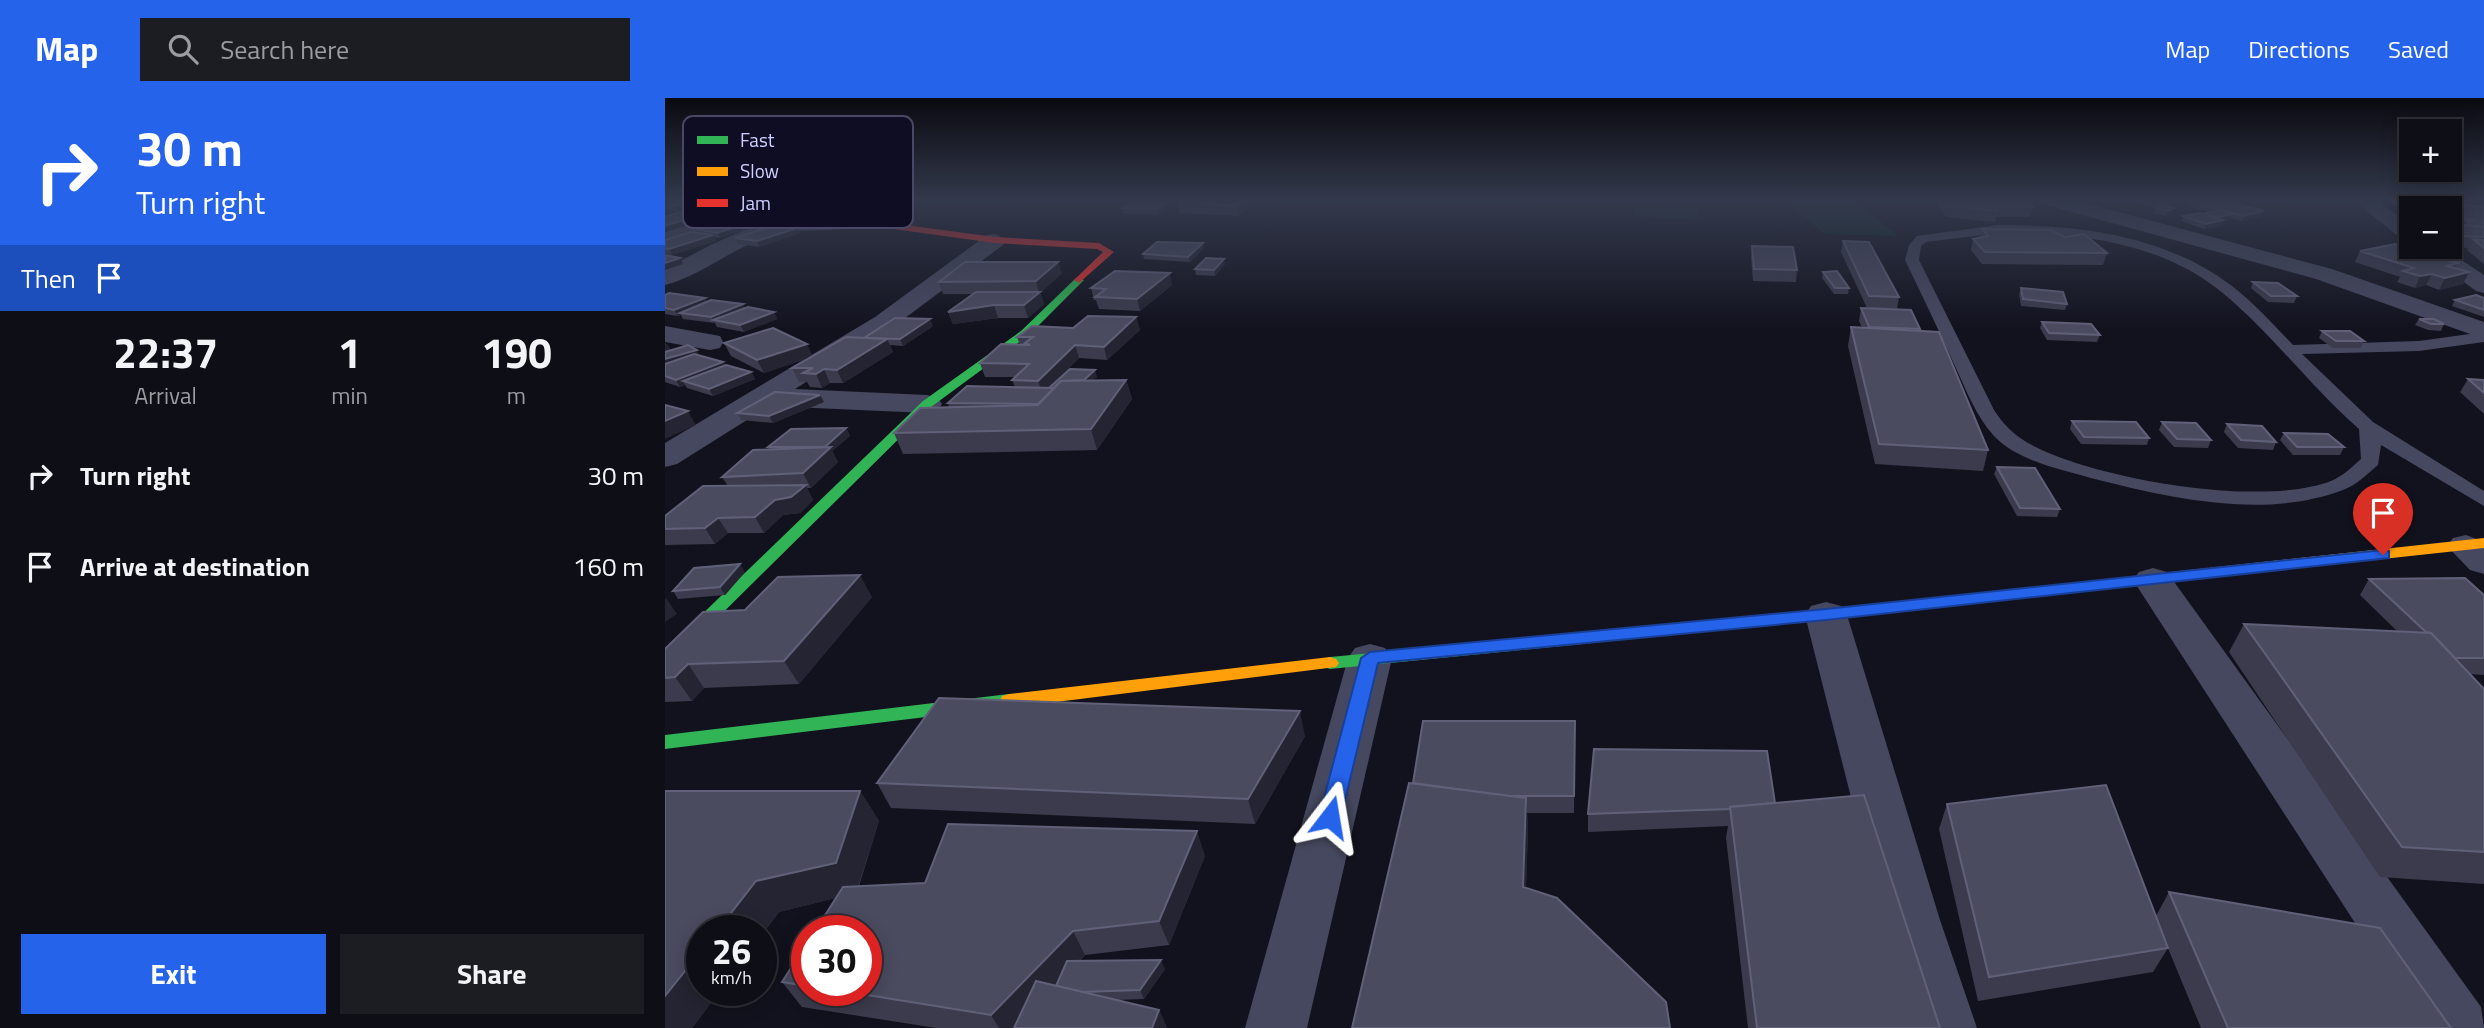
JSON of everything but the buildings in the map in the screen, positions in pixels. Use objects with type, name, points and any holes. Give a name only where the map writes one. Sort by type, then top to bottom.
[{"type":"main road","points":[[665,660],[927,404],[1025,333],[1109,252],[1099,246],[1054,243]]},
{"type":"main road","points":[[665,741],[1370,658],[2478,550]]},
{"type":"street","points":[[665,278],[732,243]]},
{"type":"street","points":[[665,457],[884,322],[990,243]]},
{"type":"street","points":[[2210,243],[2433,309],[2484,331]]},
{"type":"street","points":[[2445,259],[2484,286]]},
{"type":"street","points":[[665,334],[710,342]]},
{"type":"street","points":[[765,397],[927,404]]},
{"type":"street","points":[[2153,580],[2459,1028]]},
{"type":"street","points":[[1826,615],[1911,920],[1945,1028]]},
{"type":"street","points":[[1276,1028],[1370,658]]},
{"type":"lane","points":[[1919,243],[1912,252],[1912,260],[1990,419],[2012,441],[2039,455],[2119,479],[2189,493],[2288,495],[2334,487],[2351,478],[2371,461],[2368,426]]},
{"type":"lane","points":[[2134,243],[2167,253],[2200,270],[2227,289],[2368,426],[2484,500]]},
{"type":"lane","points":[[2290,350],[2419,346],[2484,337]]},
{"type":"traffic: fast","points":[[665,660],[927,404],[1025,333],[1079,280]]},
{"type":"traffic: fast","points":[[1330,663],[1846,613]]},
{"type":"traffic: fast","points":[[665,742],[1009,701]]},
{"type":"traffic: slow","points":[[2108,584],[2484,543]]},
{"type":"traffic: slow","points":[[1009,701],[1330,663]]},
{"type":"traffic: jam","points":[[1054,243],[1099,246],[1109,252],[1079,280]]},
{"type":"traffic: jam","points":[[1846,613],[2108,584]]},
{"type":"route","points":[[1330,817],[1370,658],[1826,615],[2383,555]]}]
